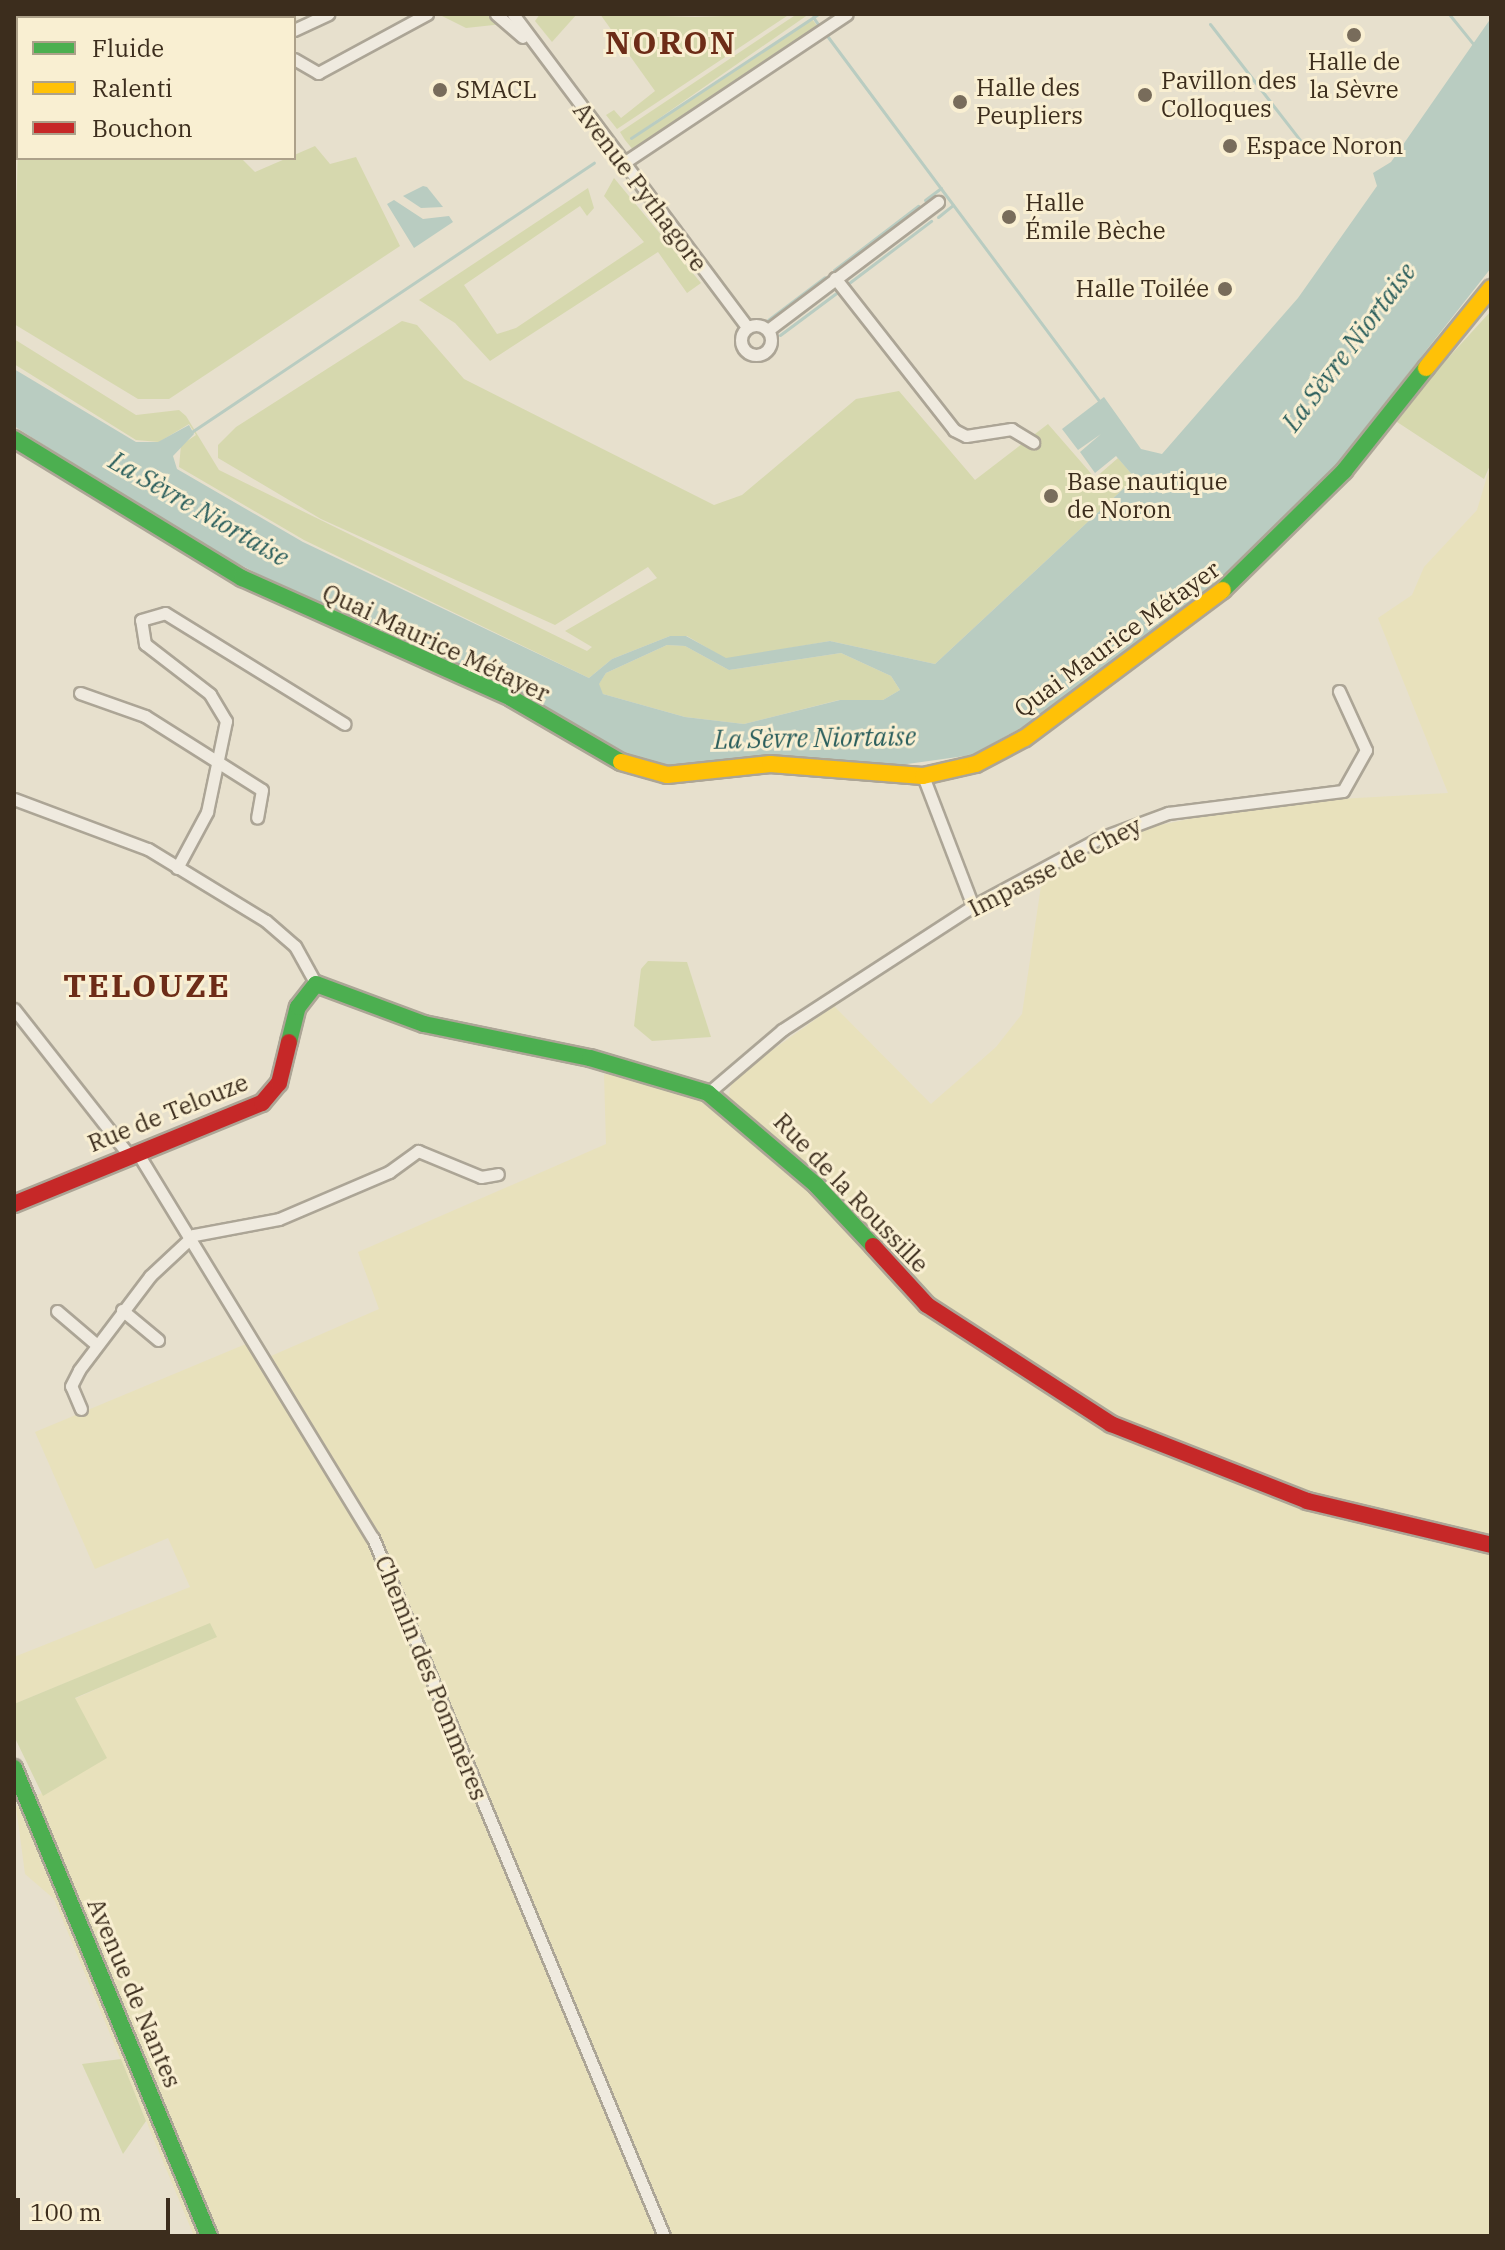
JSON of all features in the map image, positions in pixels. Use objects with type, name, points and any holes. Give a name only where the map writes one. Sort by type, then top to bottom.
[{"type":"street","points":[[296,29],[329,14]]},
{"type":"street","points":[[296,61],[312,73],[427,14]]},
{"type":"street","name":"Avenue Pythagore","points":[[496,14],[533,47]]},
{"type":"street","name":"Avenue Pythagore","points":[[513,14],[533,47],[747,327],[740,340],[752,355],[769,348],[768,330]]},
{"type":"street","points":[[622,164],[843,16]]},
{"type":"street","points":[[747,327],[768,330],[938,202]]},
{"type":"street","points":[[835,278],[954,430],[966,436],[1011,429],[1033,442]]},
{"type":"street","name":"Quai Maurice Métayer","points":[[14,439],[242,578],[511,698],[608,759],[667,775],[770,764],[923,776],[976,764],[1025,738],[1254,566],[1344,471],[1491,288]]},
{"type":"street","points":[[177,868],[207,812],[227,730],[223,712],[145,644],[139,627],[149,614],[165,613],[345,724]]},
{"type":"street","name":"Impasse de Chey","points":[[708,1093],[782,1030],[973,906],[1138,821],[1343,791],[1366,750],[1339,691]]},
{"type":"street","points":[[80,693],[145,716],[265,793],[257,818]]},
{"type":"street","points":[[923,776],[973,906]]},
{"type":"street","points":[[14,799],[83,819],[177,868],[289,939],[316,984]]},
{"type":"street","name":"Rue de la Roussille","points":[[316,984],[424,1024],[590,1058],[708,1093],[816,1185],[927,1305],[1111,1424],[1307,1501],[1491,1545]]},
{"type":"street","name":"Rue de Telouze","points":[[14,1204],[270,1096],[282,1076],[298,1007],[316,984]]},
{"type":"street","name":"Chemin des Pommères","points":[[14,1009],[133,1153],[194,1235],[373,1538],[664,2236]]},
{"type":"street","points":[[81,1409],[71,1386],[97,1345],[122,1310],[194,1235],[279,1219],[374,1179],[418,1151],[481,1177],[498,1174]]},
{"type":"street","points":[[122,1310],[158,1340]]},
{"type":"street","points":[[57,1311],[97,1345]]},
{"type":"street","name":"Avenue de Nantes","points":[[14,1768],[209,2236]]},
{"type":"shaded area","points":[[1491,463],[1491,2236],[194,2236],[54,1899],[25,1874],[16,1807],[106,1758],[74,1699],[216,1636],[210,1624],[14,1704],[14,1657],[190,1587],[168,1538],[95,1569],[35,1432],[253,1341],[264,1359],[379,1309],[358,1252],[606,1144],[604,1074],[691,1080],[729,1095],[732,1079],[834,1006],[931,1104],[996,1047],[1022,1014],[1042,879],[1132,831],[1264,803],[1448,793],[1378,618],[1412,595],[1424,567],[1477,510]]},
{"type":"green space","points":[[540,14],[577,14],[552,42],[535,21]]},
{"type":"green space","points":[[600,14],[695,17],[790,14],[617,129],[606,115],[614,110],[621,118],[655,91]]},
{"type":"green space","points":[[797,14],[809,14],[631,138],[812,19],[819,28],[634,151],[625,140],[620,132]]},
{"type":"green space","points":[[440,15],[487,15],[503,24],[466,28]]},
{"type":"green space","points":[[315,146],[330,164],[356,157],[400,246],[169,399],[138,399],[14,324],[17,160],[243,160],[255,172],[283,160],[296,160],[296,154]]},
{"type":"green space","points":[[614,178],[701,283],[687,293],[658,252],[490,361],[455,323],[419,300],[588,188],[594,208],[587,216],[580,206],[464,285],[497,334],[516,328],[644,242],[604,196]]},
{"type":"green space","points":[[1491,311],[1491,463],[1484,479],[1394,420],[1441,354],[1449,357]]},
{"type":"green space","points":[[402,321],[417,325],[464,379],[714,505],[742,495],[856,399],[899,391],[975,480],[1048,424],[1095,478],[1118,458],[1135,478],[935,664],[830,641],[726,659],[687,636],[670,636],[612,659],[589,678],[304,540],[179,467],[181,445],[196,435],[189,424],[159,442],[136,440],[14,364],[14,339],[136,415],[179,410],[186,416],[219,470],[587,651],[592,647],[565,631],[657,578],[648,567],[555,625],[321,519],[218,458],[218,445],[236,427]]},
{"type":"green space","points":[[667,645],[685,646],[729,670],[841,653],[891,676],[900,690],[883,700],[839,700],[744,724],[685,717],[603,694],[598,685],[606,673]]},
{"type":"green space","points":[[648,961],[687,962],[711,1037],[652,1041],[634,1026],[641,969]]},
{"type":"green space","points":[[210,1623],[217,1637],[75,1698],[107,1758],[43,1796],[14,1736],[14,1704]]},
{"type":"green space","points":[[121,2059],[146,2121],[123,2154],[82,2064]]},
{"type":"water","name":"La Sèvre Niortaise","points":[[1491,18],[1491,268],[1333,469],[1240,564],[1037,719],[972,755],[900,765],[775,756],[662,767],[627,757],[485,675],[323,608],[195,541],[14,426],[14,369],[136,442],[158,442],[189,425],[194,434],[173,456],[177,469],[303,542],[589,678],[612,659],[670,636],[686,636],[726,658],[830,641],[935,664],[1135,478],[1116,456],[1095,473],[1080,452],[1101,434],[1078,450],[1062,429],[1104,397],[1141,449],[1162,454],[1298,298],[1377,186],[1373,173],[1391,162]],"holes":[[[667,645],[685,646],[729,670],[841,653],[891,676],[900,690],[883,700],[840,700],[744,724],[685,717],[603,694],[599,684],[606,673]]]},
{"type":"water","points":[[423,186],[443,207],[421,208],[403,196]]},
{"type":"water","points":[[394,200],[423,219],[449,216],[453,222],[414,248],[387,204]]},
{"type":"waterway","points":[[631,138],[818,14]]},
{"type":"waterway","points":[[1449,14],[1474,45]]},
{"type":"waterway","points":[[813,17],[820,27]]},
{"type":"waterway","points":[[1210,24],[1300,140]]},
{"type":"waterway","points":[[825,33],[1100,402]]},
{"type":"waterway","points":[[190,433],[594,163]]},
{"type":"waterway","points":[[925,200],[941,188]]},
{"type":"waterway","points":[[938,217],[953,205]]},
{"type":"waterway","points":[[834,270],[918,206]]},
{"type":"waterway","points":[[845,286],[931,221]]},
{"type":"waterway","points":[[768,320],[825,277]]},
{"type":"waterway","points":[[780,335],[839,291]]},
{"type":"traffic: fast","points":[[1223,590],[1344,471],[1426,368]]},
{"type":"traffic: fast","points":[[14,439],[242,578],[511,698],[621,762]]},
{"type":"traffic: fast","points":[[289,1042],[298,1007],[316,984],[424,1024],[590,1058],[708,1093],[816,1185],[873,1246]]},
{"type":"traffic: fast","points":[[14,1768],[209,2236]]},
{"type":"traffic: slow","points":[[1426,368],[1491,288]]},
{"type":"traffic: slow","points":[[621,762],[667,775],[770,764],[923,776],[976,764],[1025,738],[1223,590]]},
{"type":"traffic: jam","points":[[14,1204],[262,1103],[279,1083],[289,1042]]},
{"type":"traffic: jam","points":[[873,1246],[927,1305],[1111,1424],[1307,1501],[1491,1545]]},
{"type":"place","name":"Halle de la Sèvre","points":[[1354,35]]},
{"type":"place","name":"SMACL","points":[[440,90]]},
{"type":"place","name":"Pavillon des Colloques","points":[[1145,95]]},
{"type":"place","name":"Halle des Peupliers","points":[[960,102]]},
{"type":"place","name":"Espace Noron","points":[[1230,146]]},
{"type":"place","name":"Halle Émile Bèche","points":[[1009,217]]},
{"type":"place","name":"Halle Toilée","points":[[1225,289]]},
{"type":"place","name":"Base nautique de Noron","points":[[1051,496]]},
{"type":"district","name":"NORON","points":[[671,42]]},
{"type":"district","name":"TELOUZE","points":[[147,985]]}]
